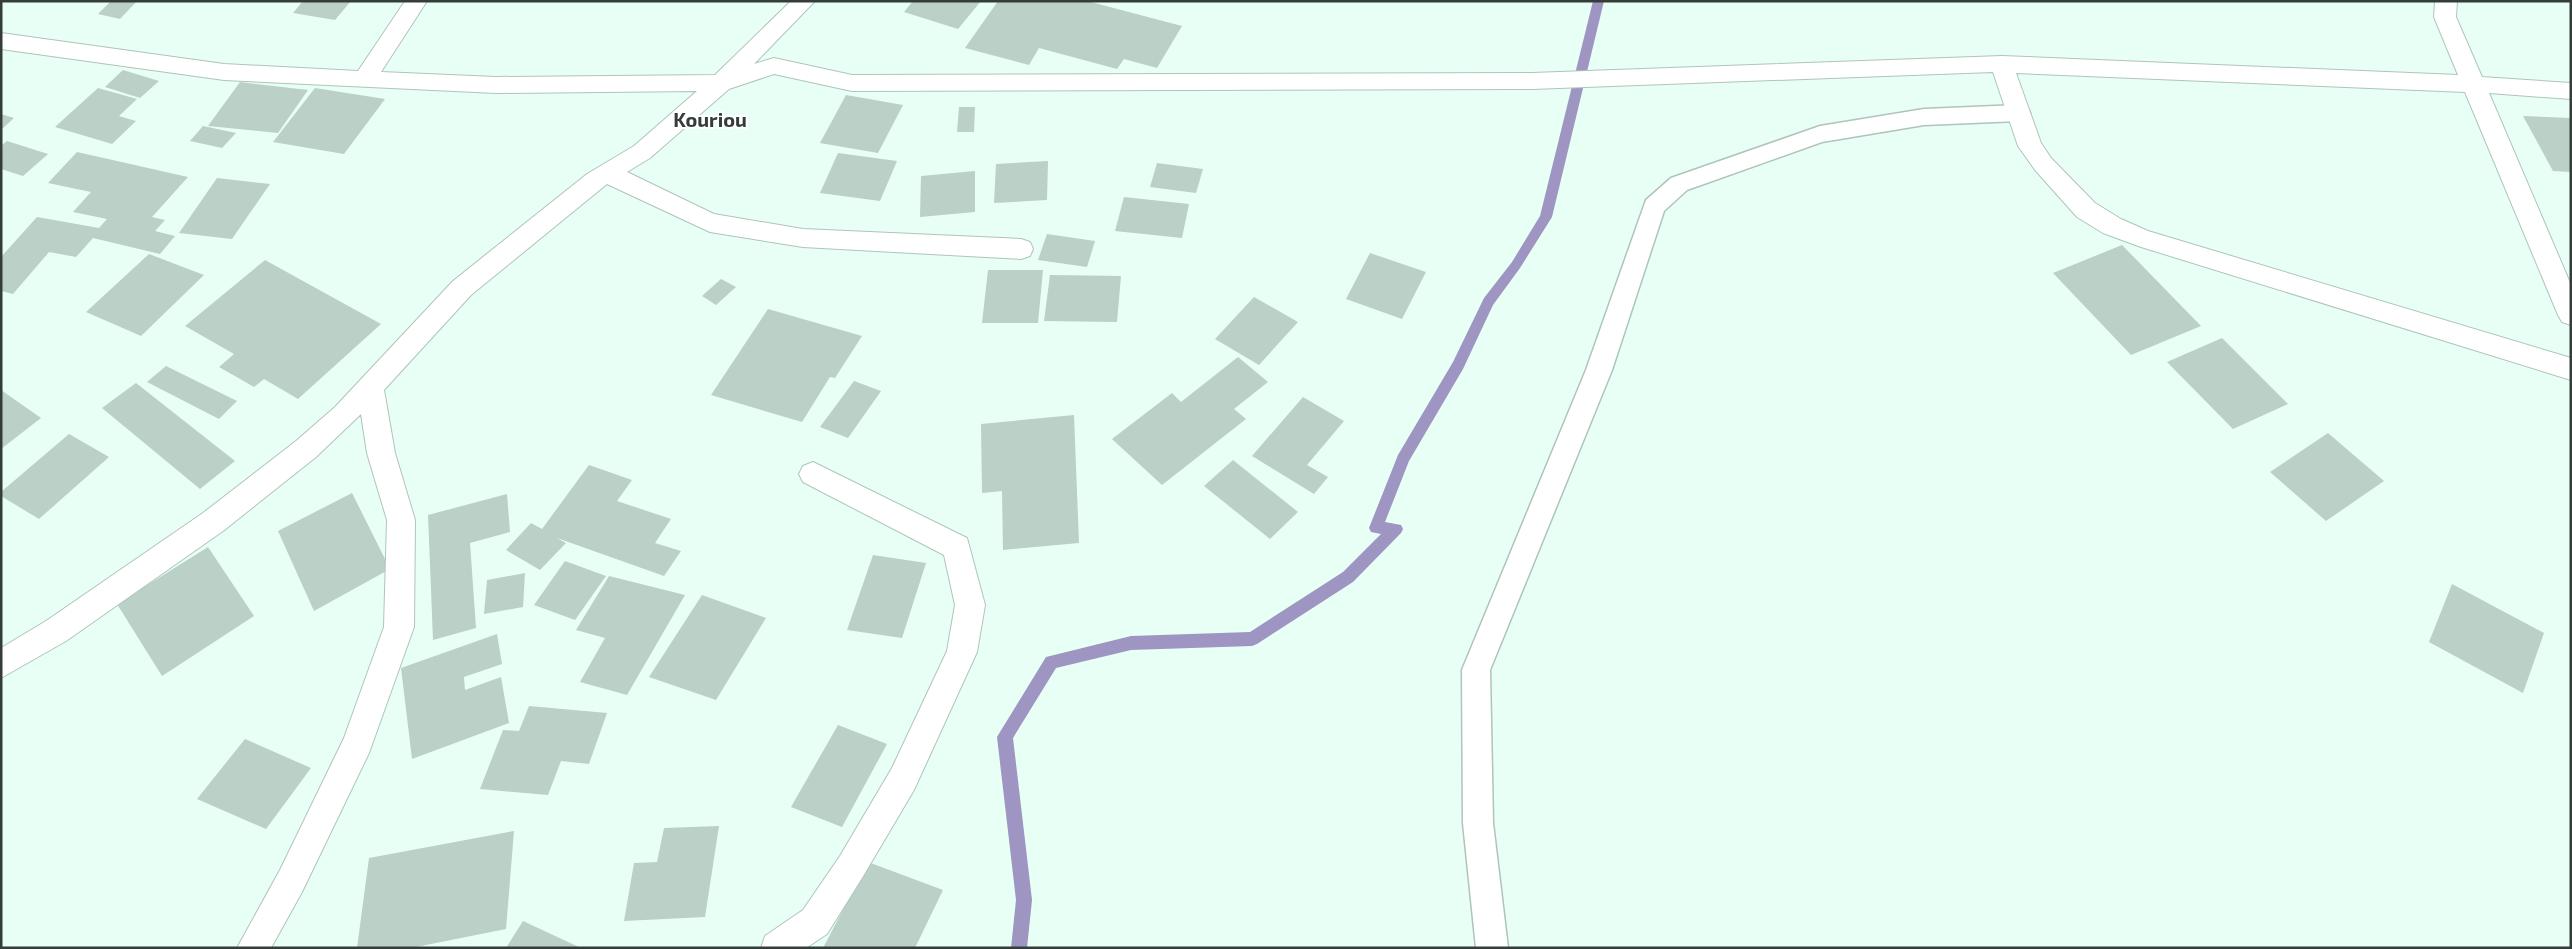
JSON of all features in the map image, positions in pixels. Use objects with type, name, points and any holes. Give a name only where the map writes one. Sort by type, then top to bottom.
[{"type":"street","points":[[364,79],[416,1]]},
{"type":"street","points":[[1,664],[56,631],[213,522],[306,449],[344,415],[462,288],[595,180],[642,152],[721,83],[804,1]]},
{"type":"street","points":[[2446,1],[2446,17],[2472,84],[2571,315]]},
{"type":"street","points":[[1,41],[224,72],[496,85],[721,83],[774,66],[852,83],[1532,81],[2002,64],[2472,84],[2571,91]]},
{"type":"street","points":[[2002,64],[2030,146],[2043,164],[2086,210],[2112,226],[2142,238],[2571,369]]},
{"type":"street","points":[[606,173],[710,223],[803,238],[1021,249]]},
{"type":"street","points":[[253,948],[291,881],[358,743],[399,627],[401,520],[381,452],[370,386]]},
{"type":"street","points":[[777,948],[815,922],[903,780],[962,652],[970,605],[957,547],[813,474]]},
{"type":"lane","points":[[1492,948],[1478,823],[1476,670],[1599,370],[1654,206],[1679,184],[1820,134],[1924,117],[2019,113]]},
{"type":"building","points":[[111,1],[137,1],[120,19],[98,14]]},
{"type":"building","points":[[303,1],[351,1],[335,20],[293,13]]},
{"type":"building","points":[[913,1],[981,1],[958,29],[904,12]]},
{"type":"building","points":[[998,1],[1087,1],[1182,26],[1157,68],[1124,59],[1117,69],[1039,48],[1029,65],[965,48]]},
{"type":"building","points":[[123,70],[159,81],[140,98],[105,87]]},
{"type":"building","points":[[240,82],[308,90],[278,133],[208,126]]},
{"type":"building","points":[[98,88],[137,99],[119,116],[136,121],[112,144],[55,127]]},
{"type":"building","points":[[315,88],[385,99],[344,154],[273,142]]},
{"type":"building","points":[[846,95],[903,105],[878,153],[820,143]]},
{"type":"building","points":[[959,107],[975,107],[974,132],[957,132]]},
{"type":"building","points":[[1,114],[14,118],[1,130]]},
{"type":"building","points":[[2523,116],[2571,118],[2571,172],[2553,171]]},
{"type":"building","points":[[203,126],[236,133],[222,148],[190,141]]},
{"type":"building","points":[[7,141],[48,154],[23,176],[1,169],[1,146]]},
{"type":"building","points":[[77,152],[188,177],[152,217],[165,220],[155,231],[175,236],[160,254],[93,238],[76,257],[49,252],[13,294],[1,291],[1,257],[37,217],[99,228],[107,219],[73,212],[91,192],[48,183]]},
{"type":"building","points":[[838,153],[897,161],[880,201],[820,193]]},
{"type":"building","points":[[1048,161],[1047,200],[994,203],[996,164]]},
{"type":"building","points":[[1157,163],[1203,169],[1196,193],[1150,187]]},
{"type":"building","points":[[975,171],[975,212],[920,217],[921,176]]},
{"type":"building","points":[[217,178],[270,184],[232,239],[179,233]]},
{"type":"building","points":[[1124,197],[1189,204],[1182,238],[1115,231]]},
{"type":"building","points":[[1047,234],[1095,241],[1087,267],[1038,260]]},
{"type":"building","points":[[2122,245],[2201,326],[2131,355],[2053,273]]},
{"type":"building","points":[[1370,253],[1426,272],[1402,319],[1346,299]]},
{"type":"building","points":[[149,254],[204,275],[141,336],[86,312]]},
{"type":"building","points":[[265,260],[381,324],[298,399],[264,379],[254,387],[219,367],[234,354],[185,326]]},
{"type":"building","points":[[988,270],[1043,270],[1038,323],[982,323]]},
{"type":"building","points":[[1050,275],[1121,276],[1117,322],[1044,321]]},
{"type":"building","points":[[721,279],[736,287],[716,305],[702,296]]},
{"type":"building","points":[[1254,297],[1298,322],[1259,365],[1215,339]]},
{"type":"building","points":[[768,309],[862,336],[835,378],[830,377],[802,422],[711,395]]},
{"type":"building","points":[[2222,338],[2288,404],[2233,429],[2167,362]]},
{"type":"building","points":[[1238,357],[1268,382],[1234,409],[1246,419],[1162,485],[1112,439],[1172,393],[1181,402]]},
{"type":"building","points":[[166,366],[237,401],[219,419],[147,382]]},
{"type":"building","points":[[854,381],[881,391],[848,438],[820,427]]},
{"type":"building","points":[[136,383],[235,461],[200,489],[102,408]]},
{"type":"building","points":[[1,390],[41,418],[1,449]]},
{"type":"building","points":[[1303,397],[1344,421],[1307,465],[1328,477],[1314,494],[1252,456]]},
{"type":"building","points":[[1074,415],[1079,543],[1003,550],[1002,491],[982,493],[981,424]]},
{"type":"building","points":[[2328,433],[2384,481],[2326,521],[2270,472]]},
{"type":"building","points":[[69,434],[109,457],[39,519],[1,496],[1,492]]},
{"type":"building","points":[[1233,460],[1298,512],[1270,539],[1204,486]]},
{"type":"building","points":[[589,465],[632,480],[617,501],[671,519],[655,543],[681,551],[664,576],[557,538],[566,543],[540,570],[506,550],[531,523],[542,529]]},
{"type":"building","points":[[352,493],[390,569],[314,611],[278,531]]},
{"type":"building","points":[[507,494],[510,532],[470,543],[476,628],[433,640],[428,515]]},
{"type":"building","points":[[208,547],[254,616],[162,676],[117,604]]},
{"type":"building","points":[[873,555],[926,563],[902,638],[847,630]]},
{"type":"building","points":[[565,561],[606,576],[575,620],[534,605]]},
{"type":"building","points":[[525,573],[523,607],[484,614],[487,580]]},
{"type":"building","points":[[609,576],[685,595],[627,695],[580,682],[605,638],[576,630]]},
{"type":"building","points":[[2452,584],[2544,633],[2523,693],[2429,642]]},
{"type":"building","points":[[702,595],[766,618],[716,700],[649,677]]},
{"type":"building","points":[[497,634],[502,664],[464,677],[465,690],[501,677],[509,723],[412,759],[401,668]]},
{"type":"building","points":[[529,706],[607,713],[589,764],[561,761],[548,795],[480,789],[503,730],[519,731]]},
{"type":"building","points":[[838,725],[887,744],[842,827],[791,807]]},
{"type":"building","points":[[245,739],[311,768],[266,829],[197,799]]},
{"type":"building","points":[[719,826],[705,917],[624,921],[634,863],[657,862],[664,828]]},
{"type":"building","points":[[514,831],[506,929],[411,948],[357,948],[369,858]]},
{"type":"building","points":[[868,862],[943,890],[915,948],[823,948]]},
{"type":"building","points":[[523,921],[581,948],[506,948]]},
{"type":"waterway","points":[[1019,948],[1024,900],[1005,737],[1051,662],[1131,643],[1252,639],[1348,577],[1396,529],[1376,528],[1403,459],[1458,365],[1488,302],[1516,265],[1546,217],[1599,1]]},
{"type":"district","name":"Kouriou","points":[[710,120]]}]
